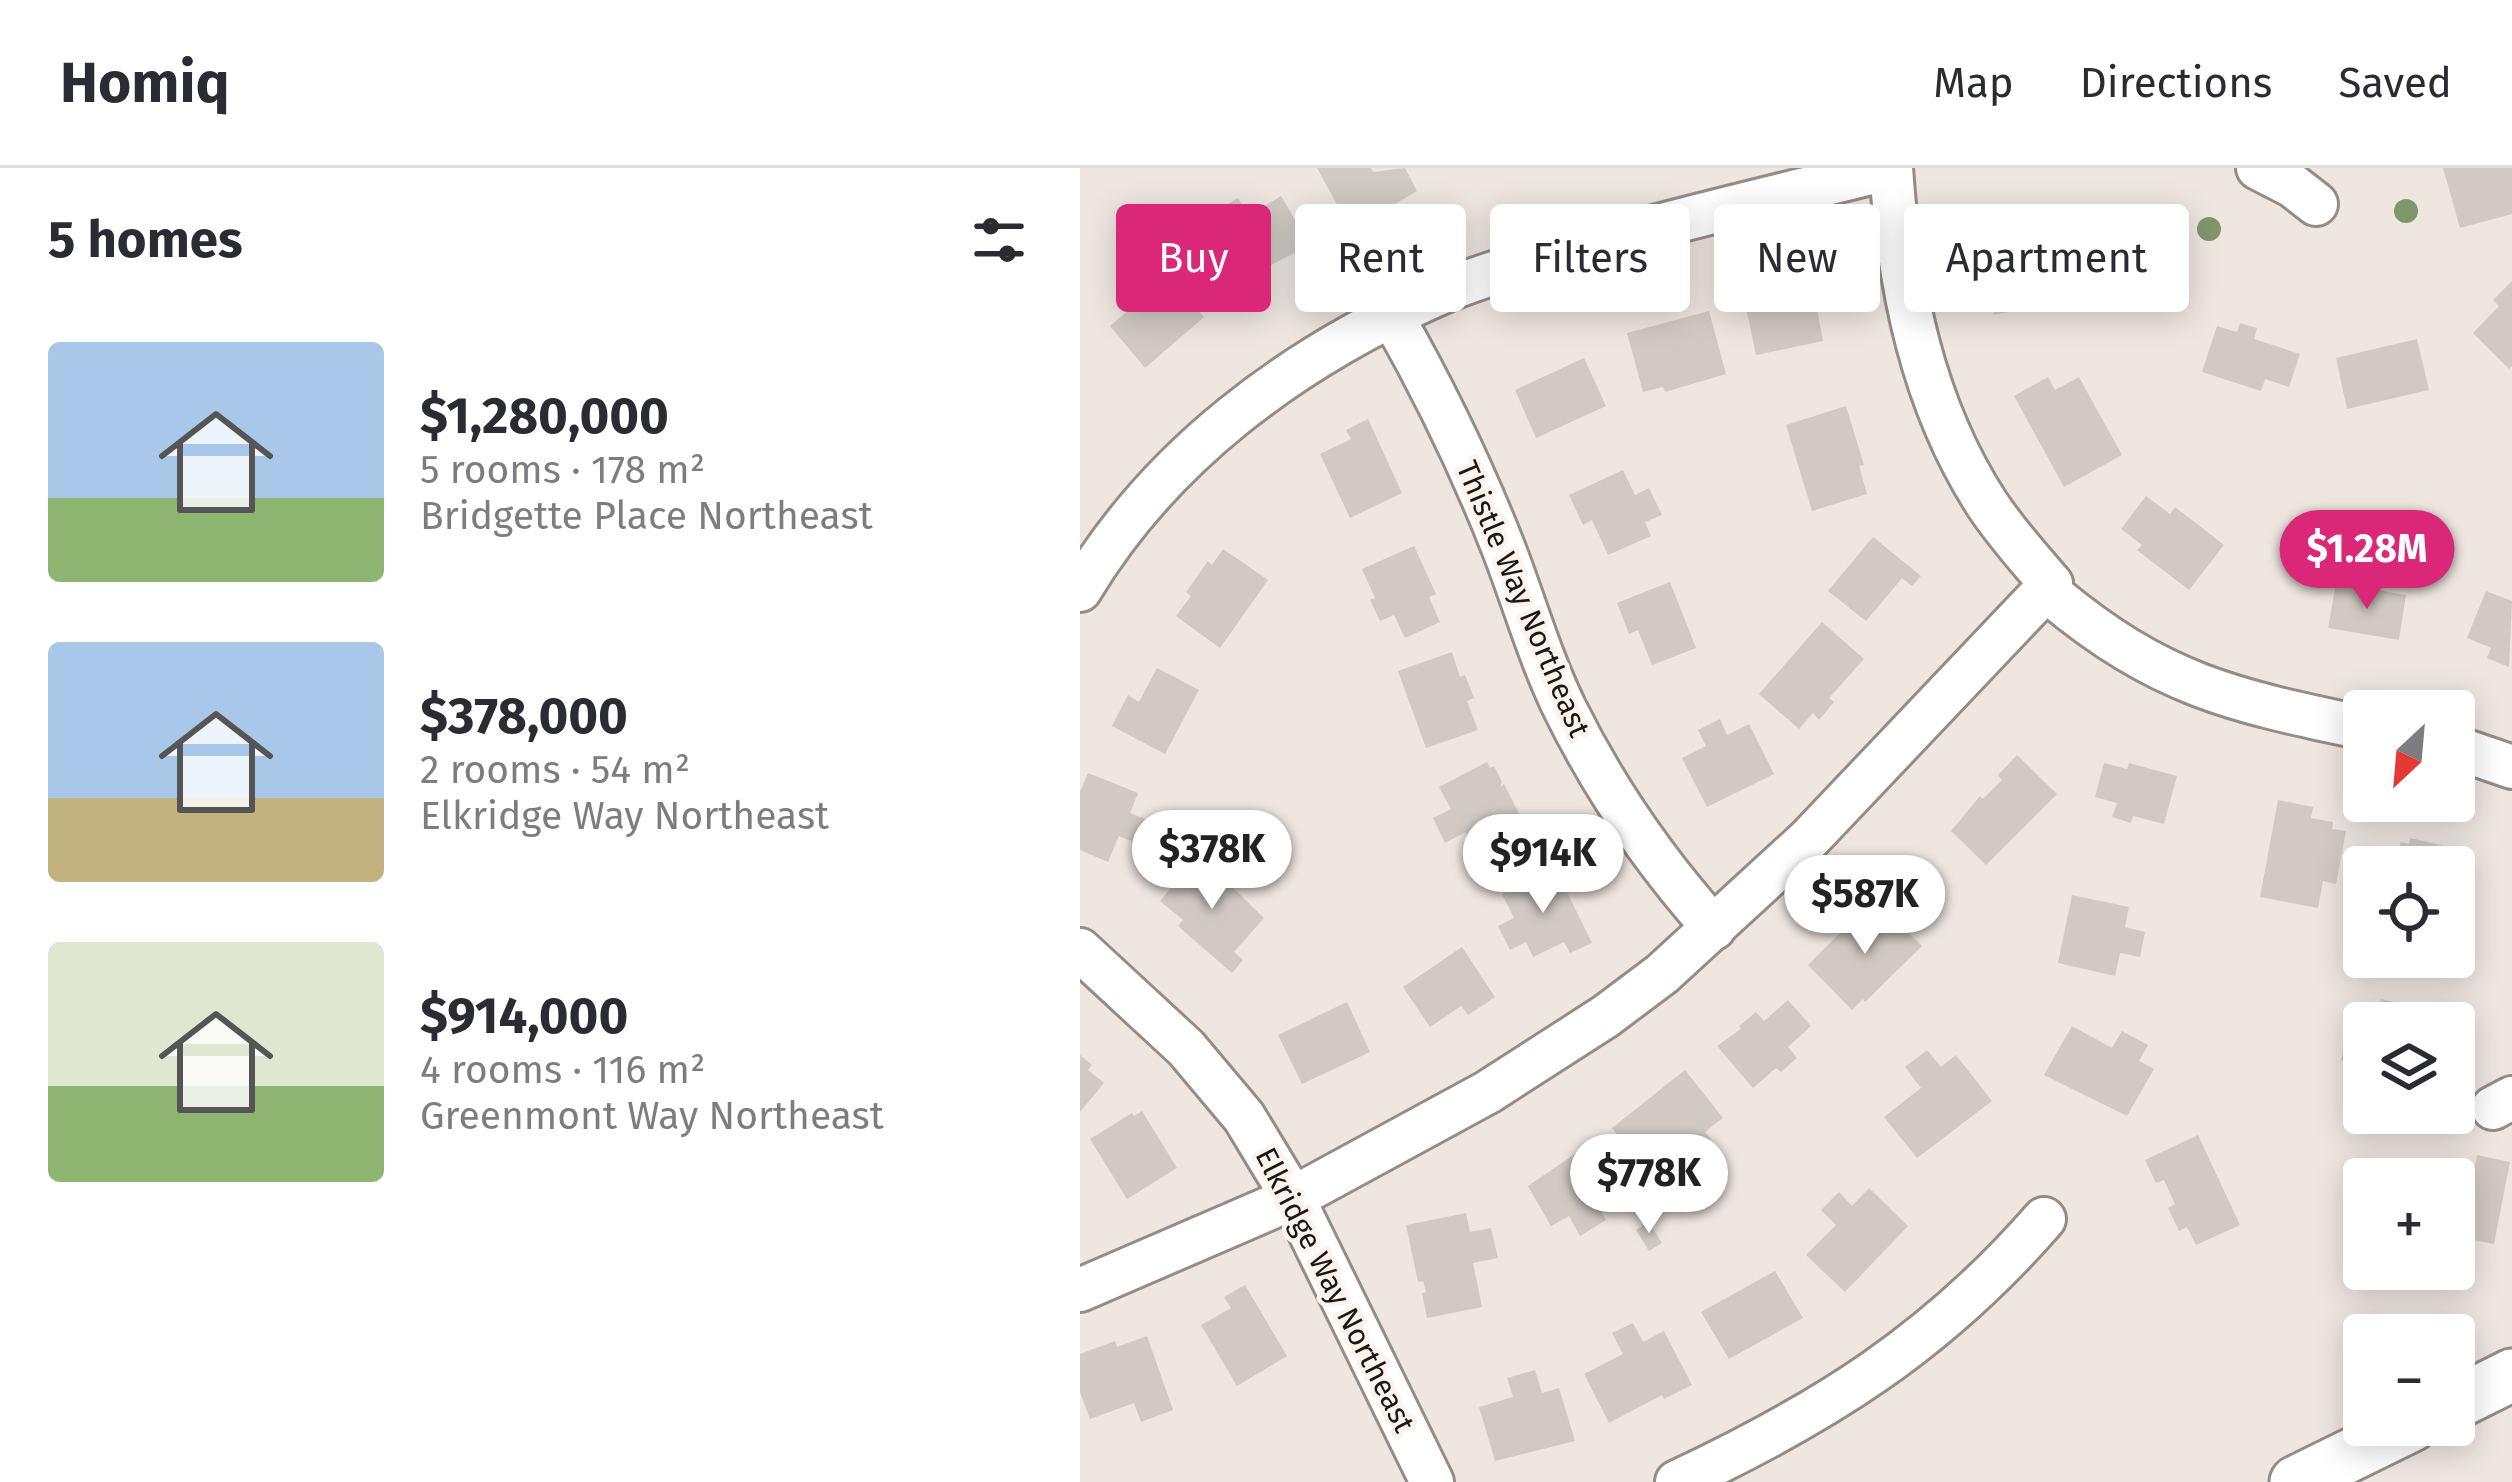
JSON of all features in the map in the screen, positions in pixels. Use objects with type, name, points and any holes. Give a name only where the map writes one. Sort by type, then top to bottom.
[{"type":"main road","points":[[2475,1394],[2512,1376]]},
{"type":"main road","points":[[2296,1482],[2369,1446]]},
{"type":"street","points":[[1080,590],[1153,489],[1309,359],[1434,295],[1513,267],[1655,226],[1891,168],[1908,314],[1939,412],[1987,504],[2051,584],[2052,595],[2096,632],[2185,681],[2255,705],[2343,724]]},
{"type":"street","points":[[2258,168],[2293,186],[2316,205]]},
{"type":"street","name":"Thistle Way Northeast","points":[[1392,316],[1460,449],[1501,541],[1563,705],[1595,766],[1628,821],[1714,928]]},
{"type":"street","points":[[1080,1290],[1293,1198],[1550,1054],[1662,974],[1821,828],[2051,584]]},
{"type":"street","points":[[2475,755],[2512,767]]},
{"type":"street","name":"Elkridge Way Northeast","points":[[1080,950],[1186,1048],[1244,1117],[1293,1198],[1432,1482]]},
{"type":"street","points":[[1677,1482],[1833,1401],[1880,1370],[1962,1306],[2044,1219]]},
{"type":"building","points":[[1317,168],[1371,168],[1373,172],[1405,168],[1417,191],[1395,204],[1337,204]]},
{"type":"building","points":[[2443,168],[2512,168],[2512,214],[2460,228]]},
{"type":"building","points":[[1281,196],[1295,220],[1295,253],[1271,265],[1271,204]]},
{"type":"building","points":[[2512,281],[2509,369],[2473,333],[2499,306],[2493,300]]},
{"type":"building","points":[[1709,311],[1726,374],[1665,392],[1663,387],[1643,392],[1627,333]]},
{"type":"building","points":[[1127,312],[1200,312],[1204,317],[1145,368],[1110,326]]},
{"type":"building","points":[[1747,312],[1817,312],[1823,341],[1756,355]]},
{"type":"building","points":[[2240,323],[2257,328],[2254,339],[2300,354],[2289,387],[2265,379],[2261,391],[2202,372],[2217,326],[2237,332]]},
{"type":"building","points":[[2417,339],[2429,390],[2347,409],[2336,358]]},
{"type":"building","points":[[1584,358],[1606,406],[1536,438],[1515,390]]},
{"type":"building","points":[[2048,377],[2055,390],[2079,377],[2122,455],[2064,487],[2014,396]]},
{"type":"building","points":[[1846,406],[1864,465],[1859,466],[1867,494],[1812,511],[1786,425]]},
{"type":"building","points":[[1368,419],[1402,493],[1350,518],[1320,454],[1351,439],[1346,430]]},
{"type":"building","points":[[1623,470],[1635,495],[1649,488],[1662,515],[1645,522],[1651,536],[1608,555],[1592,520],[1583,525],[1569,495]]},
{"type":"building","points":[[2146,496],[2170,514],[2175,507],[2224,545],[2189,590],[2137,550],[2142,545],[2121,529]]},
{"type":"building","points":[[1873,537],[1921,576],[1912,586],[1902,578],[1866,621],[1828,591]]},
{"type":"building","points":[[1414,546],[1436,594],[1429,597],[1440,622],[1405,638],[1394,615],[1380,621],[1362,569]]},
{"type":"building","points":[[1223,549],[1268,580],[1220,648],[1176,616],[1191,596],[1186,592]]},
{"type":"building","points":[[1670,582],[1696,648],[1652,665],[1638,630],[1629,634],[1617,603]]},
{"type":"building","points":[[2336,583],[2406,595],[2399,640],[2328,628]]},
{"type":"building","points":[[2486,591],[2512,601],[2509,667],[2487,658],[2491,648],[2467,638]]},
{"type":"building","points":[[1822,622],[1864,659],[1829,698],[1834,702],[1819,720],[1813,713],[1799,729],[1759,694]]},
{"type":"building","points":[[1452,652],[1474,698],[1467,701],[1478,730],[1426,748],[1398,671]]},
{"type":"building","points":[[1157,668],[1199,690],[1165,754],[1112,726],[1128,695],[1139,702]]},
{"type":"building","points":[[1720,719],[1727,735],[1749,724],[1774,774],[1707,807],[1682,758],[1706,746],[1698,730]]},
{"type":"building","points":[[2017,755],[2057,794],[1986,865],[1951,831],[1980,796],[1983,799],[2002,780],[1998,775]]},
{"type":"building","points":[[1487,762],[1490,768],[1494,766],[1500,787],[1504,784],[1534,843],[1485,868],[1466,832],[1445,843],[1433,818],[1451,809],[1439,787]]},
{"type":"building","points":[[2104,763],[2127,769],[2129,763],[2177,776],[2164,824],[2133,816],[2131,823],[2112,817],[2117,803],[2095,797]]},
{"type":"building","points":[[1088,773],[1138,793],[1130,813],[1152,822],[1143,846],[1119,836],[1108,862],[1080,850],[1080,792]]},
{"type":"building","points":[[2278,800],[2313,807],[2311,818],[2333,822],[2332,829],[2346,831],[2336,884],[2323,881],[2318,908],[2260,897]]},
{"type":"building","points":[[2410,838],[2445,846],[2400,846],[2401,842],[2409,844]]},
{"type":"building","points":[[1199,855],[1264,918],[1234,952],[1243,960],[1232,973],[1178,926],[1183,920],[1160,901]]},
{"type":"building","points":[[1555,868],[1592,943],[1570,953],[1564,942],[1533,957],[1526,942],[1510,950],[1498,926],[1514,918],[1502,894]]},
{"type":"building","points":[[2072,895],[2129,907],[2125,927],[2145,932],[2140,957],[2120,953],[2115,976],[2058,963]]},
{"type":"building","points":[[1881,905],[1922,946],[1852,1010],[1808,965],[1852,921],[1858,927]]},
{"type":"building","points":[[1462,947],[1495,997],[1468,1015],[1461,1006],[1430,1027],[1403,987]]},
{"type":"building","points":[[1788,1000],[1811,1026],[1788,1047],[1797,1058],[1753,1088],[1717,1046],[1756,1012],[1764,1021]]},
{"type":"building","points":[[1347,1002],[1370,1052],[1302,1084],[1278,1035]]},
{"type":"building","points":[[2072,1026],[2112,1048],[2122,1031],[2148,1045],[2139,1061],[2154,1069],[2127,1116],[2044,1075]]},
{"type":"building","points":[[1927,1050],[1941,1067],[1956,1055],[1992,1101],[1917,1158],[1884,1117],[1921,1088],[1905,1067]]},
{"type":"building","points":[[1080,1055],[1092,1065],[1088,1070],[1104,1083],[1080,1112]]},
{"type":"building","points":[[1685,1070],[1723,1118],[1705,1132],[1717,1146],[1694,1164],[1680,1145],[1646,1172],[1612,1128]]},
{"type":"building","points":[[1142,1111],[1177,1168],[1127,1199],[1090,1139]]},
{"type":"building","points":[[2198,1135],[2240,1225],[2196,1245],[2187,1227],[2179,1231],[2168,1208],[2175,1204],[2164,1180],[2156,1183],[2145,1160]]},
{"type":"building","points":[[1588,1145],[1616,1193],[1597,1204],[1606,1220],[1580,1236],[1569,1216],[1551,1226],[1528,1186]]},
{"type":"building","points":[[2477,1155],[2510,1162],[2494,1244],[2475,1240]]},
{"type":"building","points":[[1869,1188],[1908,1226],[1845,1292],[1806,1255],[1836,1225],[1821,1210],[1839,1192],[1852,1206]]},
{"type":"building","points":[[1466,1213],[1470,1232],[1491,1228],[1498,1258],[1473,1263],[1482,1307],[1427,1318],[1422,1293],[1426,1292],[1423,1281],[1418,1282],[1406,1225]]},
{"type":"building","points":[[1649,1222],[1662,1243],[1649,1251],[1636,1230]]},
{"type":"building","points":[[1775,1271],[1803,1318],[1729,1359],[1701,1312]]},
{"type":"building","points":[[1245,1285],[1287,1356],[1237,1386],[1201,1325],[1231,1308],[1224,1297]]},
{"type":"building","points":[[1633,1323],[1643,1342],[1664,1331],[1692,1385],[1609,1423],[1584,1374],[1623,1354],[1612,1333]]},
{"type":"building","points":[[1147,1336],[1173,1410],[1141,1422],[1134,1403],[1090,1419],[1080,1392],[1080,1354]]},
{"type":"building","points":[[1535,1370],[1542,1393],[1559,1388],[1575,1441],[1495,1461],[1479,1407],[1513,1397],[1507,1378]]}]
